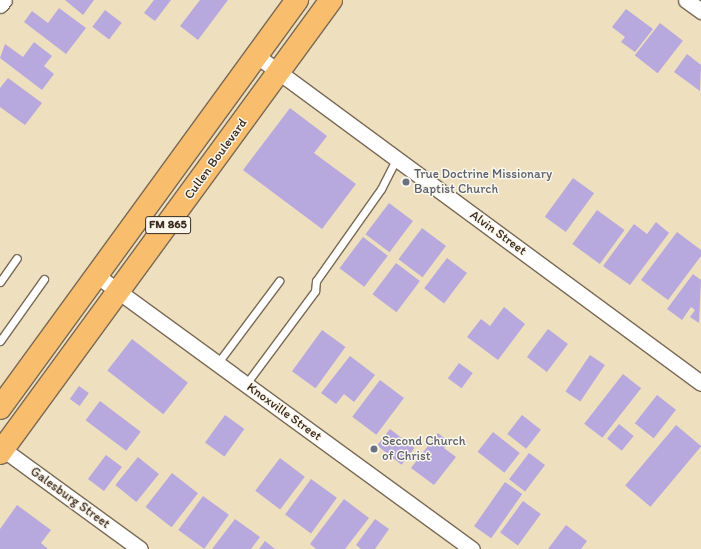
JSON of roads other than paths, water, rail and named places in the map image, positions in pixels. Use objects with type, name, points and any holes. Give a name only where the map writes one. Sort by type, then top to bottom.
[{"type":"main road","name":"FM 865","points":[[0,408],[297,0]]},
{"type":"main road","name":"Cullen Boulevard","points":[[1,450],[119,292],[331,0]]},
{"type":"street","points":[[0,5],[4,0]]},
{"type":"street","points":[[686,0],[701,11]]},
{"type":"street","name":"Alvin Street","points":[[257,56],[701,383]]},
{"type":"street","name":"Knoxville Street","points":[[96,275],[472,549]]},
{"type":"street","name":"Galesburg Street","points":[[1,450],[140,549]]},
{"type":"lane","points":[[246,384],[315,291],[316,281],[381,190],[397,158]]},
{"type":"lane","points":[[0,282],[17,258]]},
{"type":"lane","points":[[0,341],[44,279]]},
{"type":"lane","points":[[217,364],[279,281]]},
{"type":"place","name":"True Doctrine Missionary Baptist Church","points":[[406,182]]},
{"type":"place","name":"Second Church of Christ","points":[[374,449]]}]
